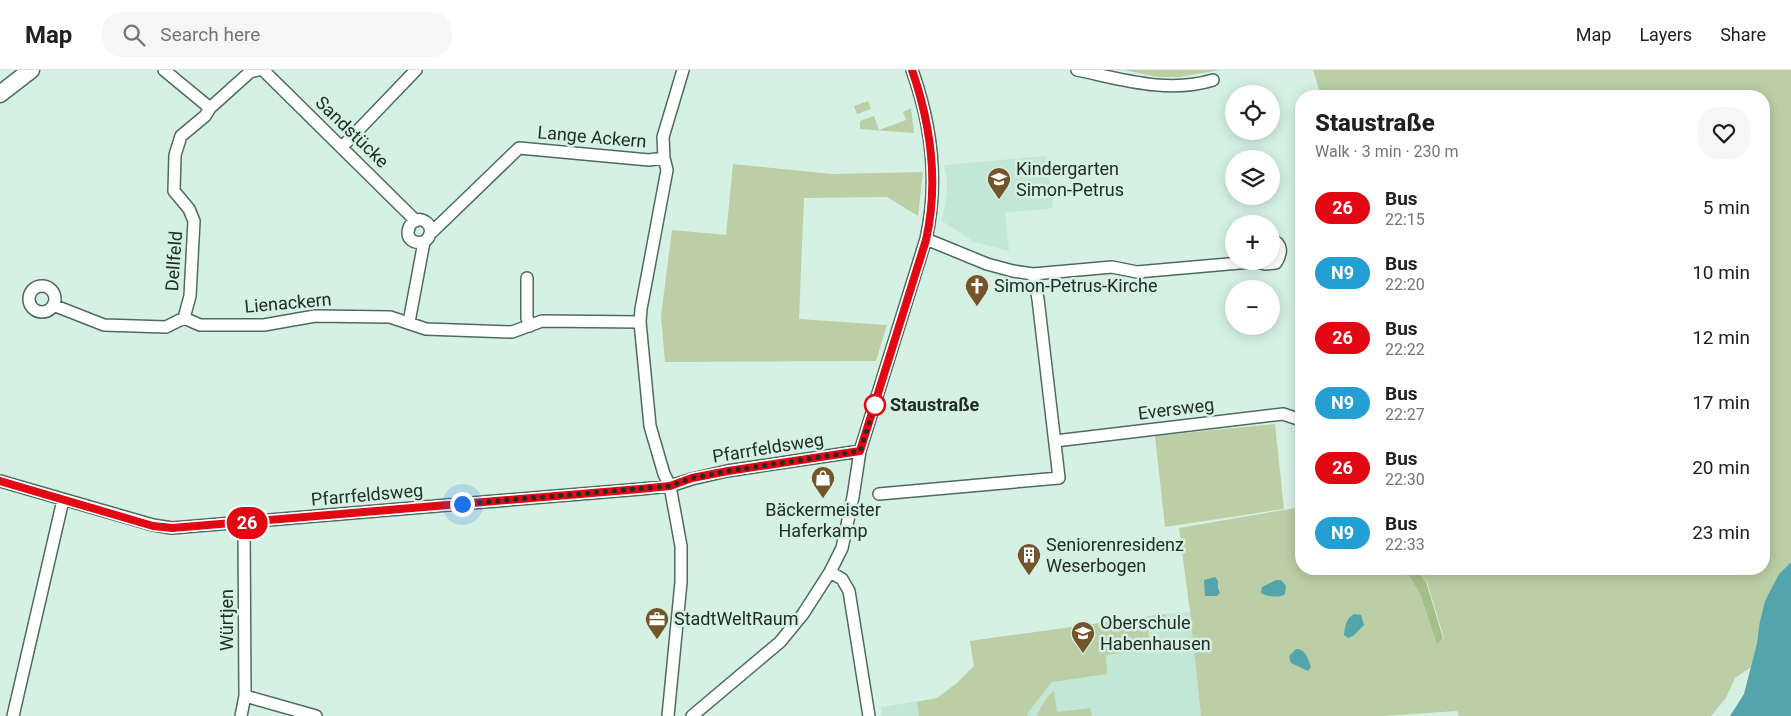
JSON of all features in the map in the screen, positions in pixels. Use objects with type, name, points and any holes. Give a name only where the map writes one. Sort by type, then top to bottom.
[{"type":"street","points":[[0,93],[18,70]]},
{"type":"street","points":[[0,93],[31,70]]},
{"type":"street","points":[[164,70],[210,108]]},
{"type":"street","name":"Dellfeld","points":[[184,318],[190,296],[194,221],[189,209],[174,191],[175,154],[181,136],[205,116],[210,108],[250,72],[258,70]]},
{"type":"street","name":"Sandstücke","points":[[263,70],[416,220],[427,222],[431,233]]},
{"type":"street","points":[[342,147],[416,70]]},
{"type":"street","points":[[668,716],[681,582],[681,546],[670,486],[664,474],[650,426],[640,322],[667,170],[663,138],[683,70]]},
{"type":"street","points":[[692,716],[780,642],[803,614],[830,572],[842,548],[853,497],[860,451],[926,240],[933,197],[932,156],[924,113],[912,70]]},
{"type":"street","points":[[1077,70],[1140,83],[1171,86],[1212,80]]},
{"type":"street","name":"Lange Ackern","points":[[431,233],[519,148],[649,160],[664,158]]},
{"type":"street","points":[[416,220],[410,224],[408,230],[408,236],[412,241],[418,244],[424,242],[429,239],[431,233]]},
{"type":"street","points":[[926,240],[987,264],[1033,274],[1112,268],[1137,272],[1225,264]]},
{"type":"street","points":[[409,322],[424,242]]},
{"type":"street","points":[[879,494],[1059,478],[1038,298],[1033,274]]},
{"type":"street","points":[[527,278],[527,318],[530,326]]},
{"type":"street","points":[[53,305],[104,325],[166,327],[184,318]]},
{"type":"street","name":"Lienackern","points":[[184,318],[200,325],[264,325],[315,316],[390,317],[426,329],[512,332],[542,321],[640,322]]},
{"type":"street","name":"Eversweg","points":[[1054,441],[1283,414],[1295,418]]},
{"type":"street","name":"Pfarrfeldsweg","points":[[0,481],[153,526],[172,528],[670,486],[692,478],[728,471],[860,451]]},
{"type":"street","points":[[13,716],[63,500]]},
{"type":"street","name":"Würtjen","points":[[240,716],[245,696],[244,523]]},
{"type":"street","points":[[830,572],[842,579],[849,591],[869,716]]},
{"type":"street","points":[[245,696],[316,716]]},
{"type":"shaded area","points":[[1124,70],[1220,70],[1179,77],[1157,77]]},
{"type":"shaded area","points":[[1313,70],[1791,70],[1791,562],[1779,574],[1759,626],[1751,667],[1735,678],[1726,698],[1711,716],[1459,716],[1457,711],[1384,716],[1201,716],[1179,528],[1295,508],[1295,575],[1409,575],[1420,594],[1437,645],[1444,638],[1427,582],[1421,575],[1770,575],[1770,90],[1319,90]]},
{"type":"shaded area","points":[[868,101],[871,109],[857,114],[854,106]]},
{"type":"shaded area","points":[[911,108],[914,133],[860,129],[860,121],[874,116],[879,130],[906,120],[903,112]]},
{"type":"shaded area","name":"Kindergarten Simon-Petrus","points":[[1046,156],[1053,208],[1005,213],[1009,251],[974,242],[942,221],[947,192],[944,165]]},
{"type":"shaded area","points":[[733,164],[833,174],[923,172],[918,216],[887,197],[804,198],[799,319],[887,325],[876,361],[665,362],[661,316],[672,230],[726,235]]},
{"type":"shaded area","points":[[1275,424],[1284,509],[1165,527],[1155,436]]},
{"type":"shaded area","name":"Oberschule Habenhausen","points":[[1190,612],[1201,716],[882,716],[881,707],[937,698],[957,683],[974,666],[970,641]]},
{"type":"shaded area","points":[[1165,614],[1168,628],[1148,631],[1150,644],[1127,648],[1128,652],[1106,655],[1107,674],[1052,682],[1027,716],[919,716],[917,702],[937,698],[957,683],[974,666],[970,641]]},
{"type":"shaded area","points":[[1054,691],[1057,712],[1090,708],[1092,716],[1036,716],[1047,697]]},
{"type":"green space","points":[[1409,575],[1421,575],[1426,582],[1443,638],[1437,645],[1420,594]]},
{"type":"water","points":[[1791,562],[1791,716],[1730,716],[1744,694],[1765,601],[1779,574]]},
{"type":"water","points":[[1215,577],[1218,581],[1220,593],[1217,596],[1205,596],[1204,580]]},
{"type":"water","points":[[1276,580],[1281,580],[1286,586],[1285,594],[1273,596],[1261,593],[1262,587]]},
{"type":"water","points":[[1354,614],[1361,615],[1364,625],[1353,636],[1348,638],[1344,635],[1345,626],[1349,618]]},
{"type":"water","points":[[1296,649],[1299,649],[1306,655],[1311,667],[1308,671],[1291,663],[1289,656]]},
{"type":"bus line","name":"26","points":[[0,481],[153,526],[172,528],[670,486],[692,478],[728,471],[860,451],[931,219],[934,176],[932,156],[919,90],[912,70]]},
{"type":"place","name":"Kindergarten Simon-Petrus","points":[[999,200]]},
{"type":"place","name":"Simon-Petrus-Kirche","points":[[977,307]]},
{"type":"place","name":"Staustraße","points":[[875,405]]},
{"type":"place","name":"Bäckermeister Haferkamp","points":[[823,499]]},
{"type":"place","name":"Seniorenresidenz Weserbogen","points":[[1029,576]]},
{"type":"place","name":"StadtWeltRaum","points":[[657,640]]},
{"type":"place","name":"Oberschule Habenhausen","points":[[1083,654]]},
{"type":"route","points":[[462,504],[670,486],[692,478],[728,471],[860,451],[875,405]]}]
